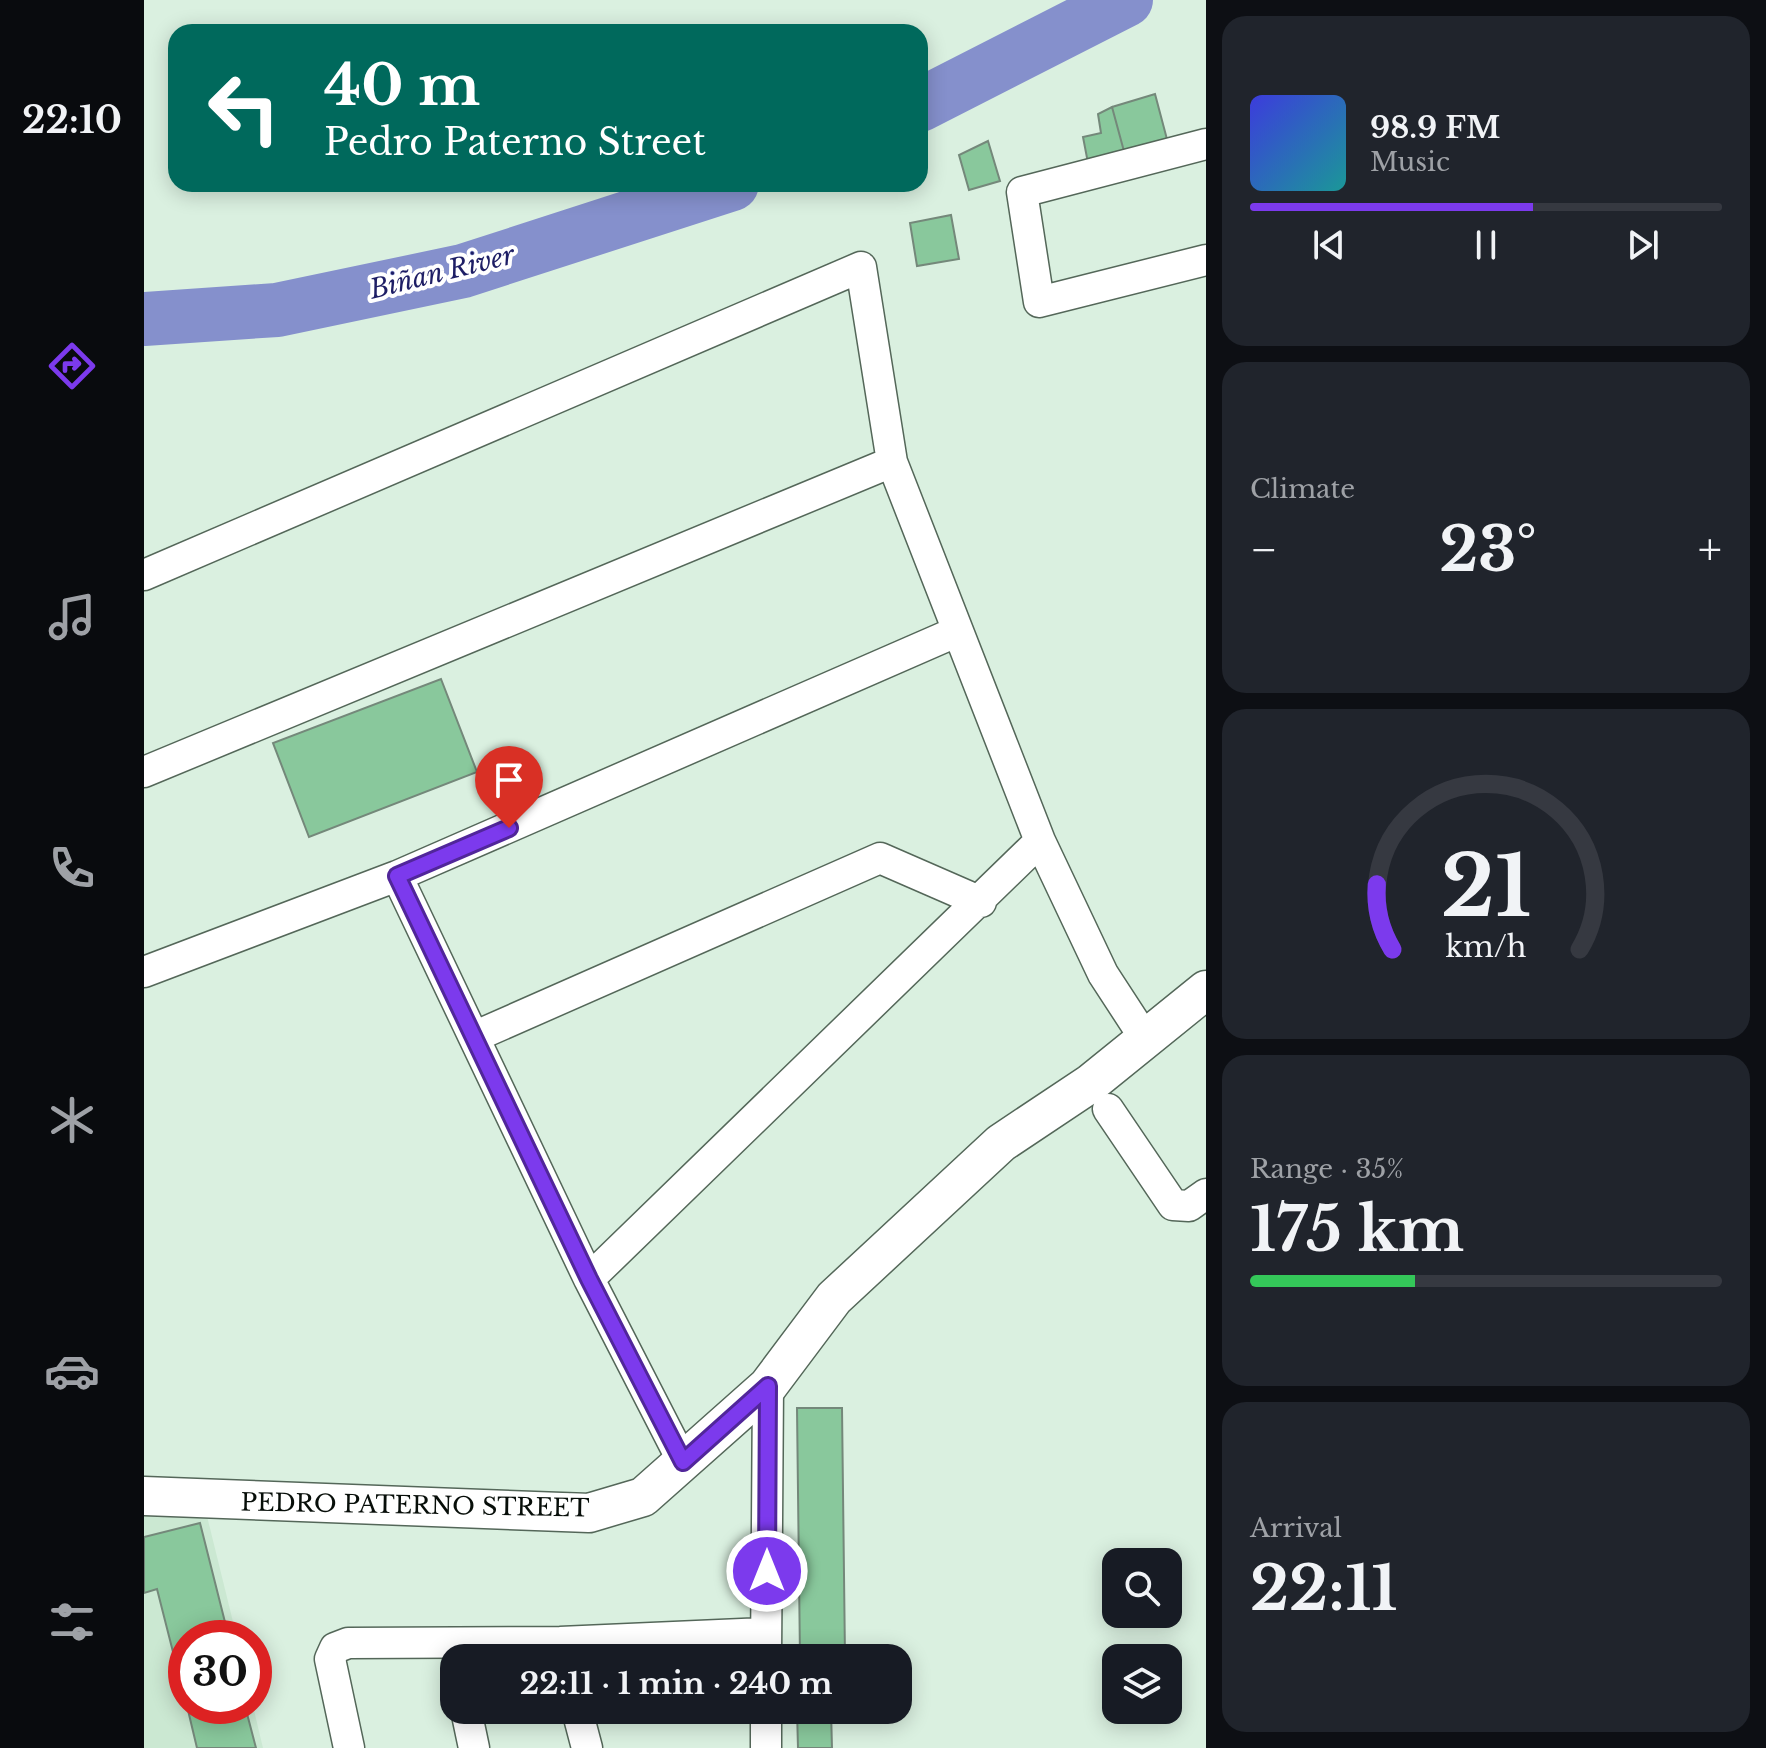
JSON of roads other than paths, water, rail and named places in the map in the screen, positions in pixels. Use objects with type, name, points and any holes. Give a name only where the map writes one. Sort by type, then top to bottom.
[{"type":"street","points":[[1206,144],[1022,192],[1039,302],[1206,260]]},
{"type":"street","points":[[144,575],[861,267],[892,462],[1040,841],[1103,974],[1146,1040]]},
{"type":"street","points":[[144,772],[892,462]]},
{"type":"street","points":[[144,972],[397,876],[956,632]]},
{"type":"street","points":[[589,1279],[981,902],[1040,841]]},
{"type":"street","points":[[476,1036],[880,858],[981,902]]},
{"type":"street","points":[[397,876],[476,1036],[589,1279],[683,1462]]},
{"type":"street","name":"PEDRO PATERNO STREET","points":[[144,1496],[589,1513],[643,1497],[768,1386],[834,1298],[990,1154],[1091,1083],[1206,990]]},
{"type":"street","points":[[1108,1109],[1173,1205],[1189,1206],[1206,1194]]},
{"type":"street","points":[[766,1644],[768,1386]]},
{"type":"street","points":[[349,1748],[330,1659],[335,1648],[348,1643],[440,1649]]},
{"type":"street","points":[[469,1724],[474,1748]]},
{"type":"street","points":[[581,1724],[587,1748]]},
{"type":"street","points":[[766,1724],[766,1748]]},
{"type":"waterway","name":"Biñan River","points":[[928,101],[1126,0]]},
{"type":"waterway","name":"Biñan River","points":[[144,319],[277,310],[463,271],[707,192]]}]
